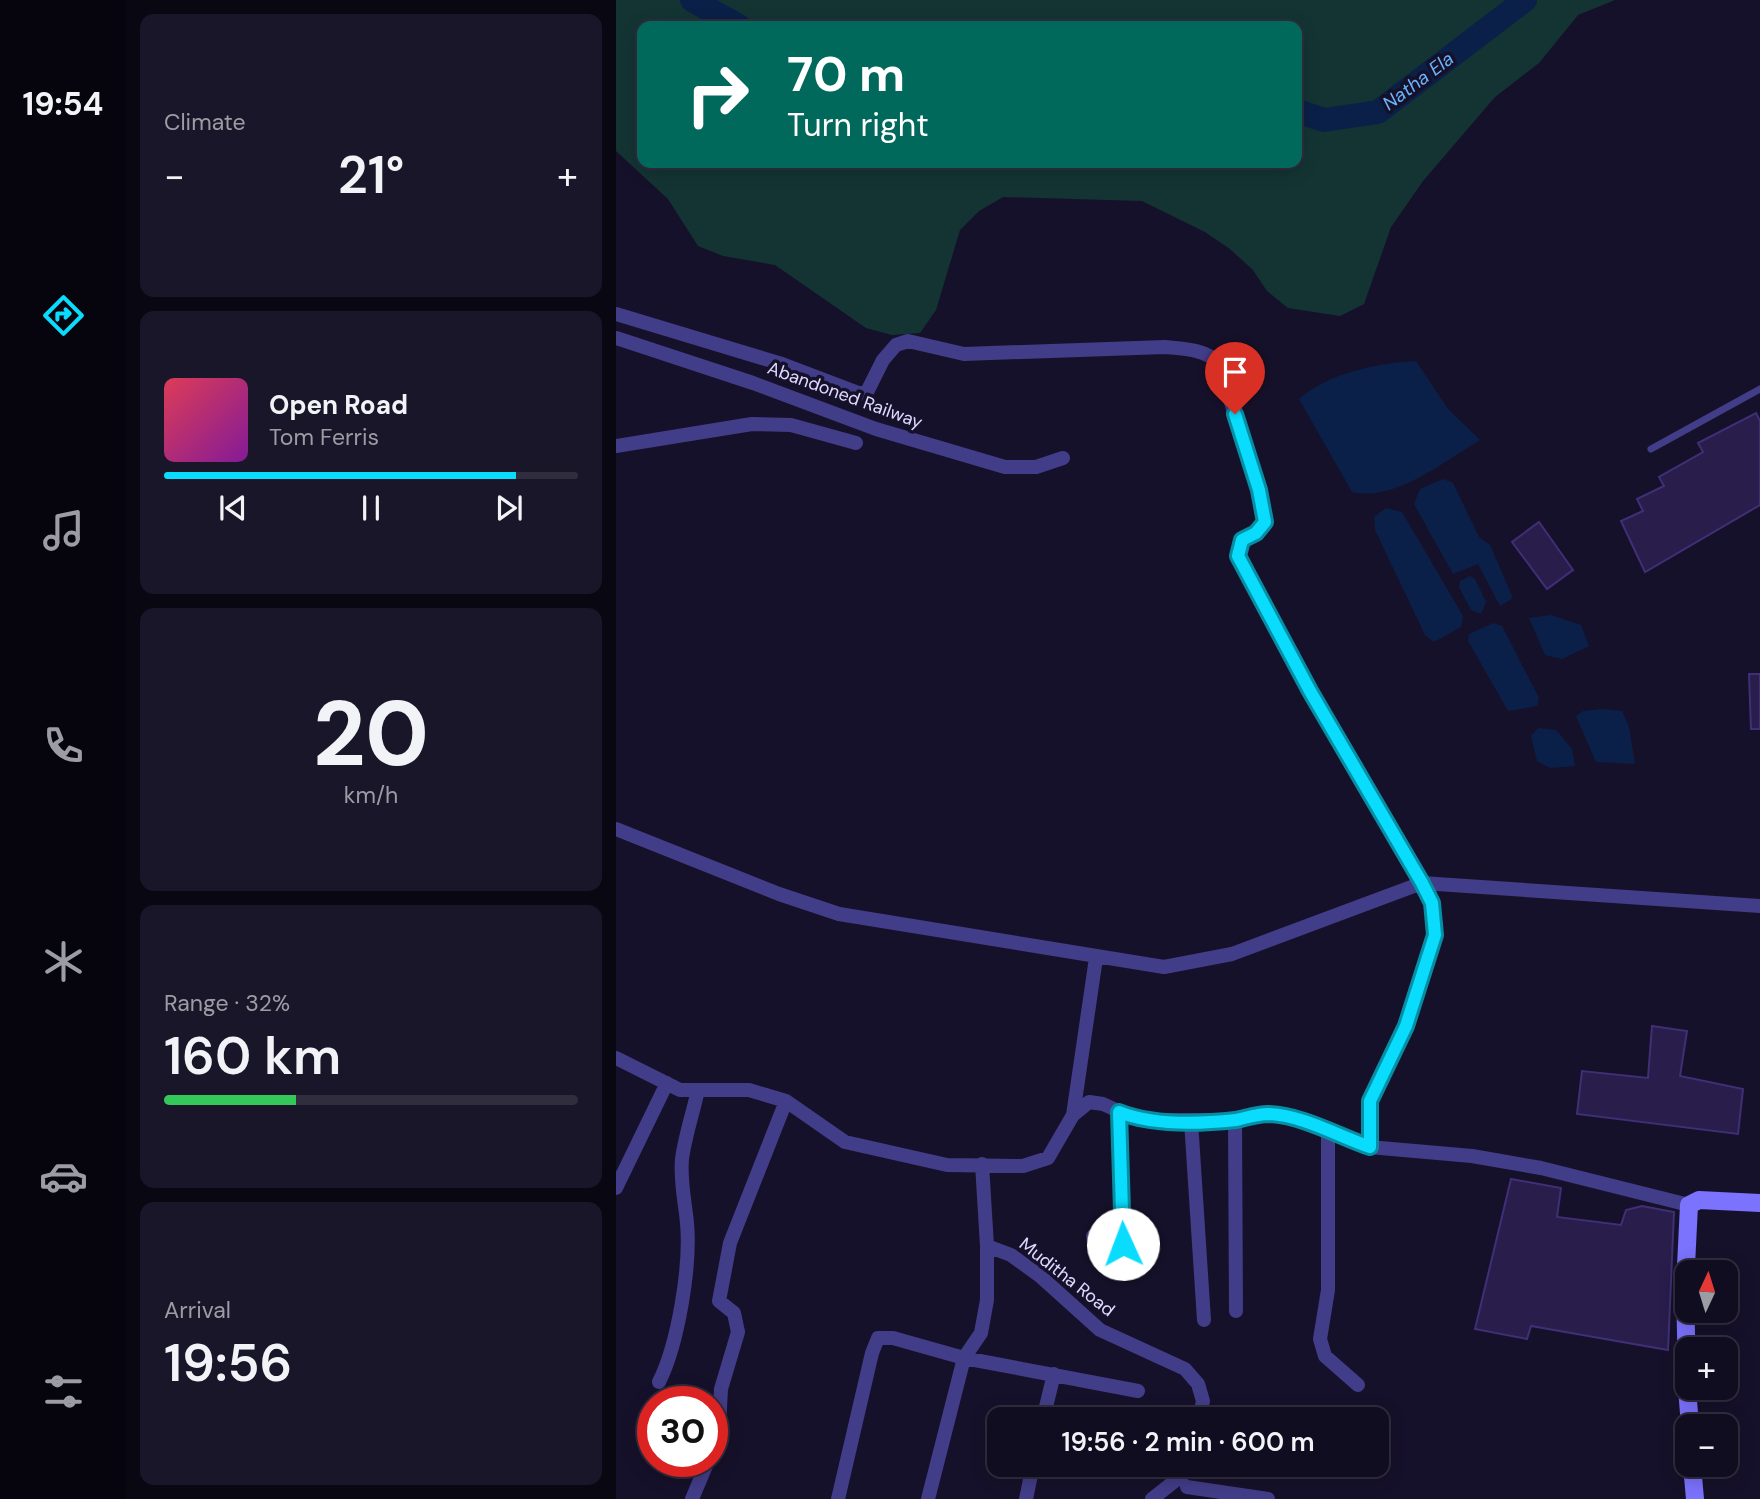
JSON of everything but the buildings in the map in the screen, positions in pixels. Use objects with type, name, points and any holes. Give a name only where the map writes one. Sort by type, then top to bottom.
[{"type":"street","points":[[616,314],[782,364],[861,394],[868,390],[883,360],[896,345],[908,341],[964,354],[1165,347],[1211,356],[1219,363],[1264,511],[1265,522],[1256,533],[1242,540],[1238,556],[1310,691],[1432,903],[1435,935],[1406,1026],[1370,1101],[1370,1147]]},
{"type":"street","name":"Abandoned Railway","points":[[616,338],[753,383],[876,429],[1005,467],[1036,467],[1063,458]]},
{"type":"street","points":[[616,446],[752,424],[791,425],[856,443]]},
{"type":"street","points":[[616,829],[779,894],[839,914],[1164,967],[1232,954],[1422,883],[1760,906]]},
{"type":"street","points":[[1073,1115],[1096,958]]},
{"type":"street","points":[[616,1058],[680,1090],[749,1090],[786,1101],[845,1142],[947,1165],[1023,1166],[1048,1158],[1073,1115],[1089,1102],[1138,1120],[1235,1120],[1266,1114],[1288,1117],[1370,1147],[1472,1156],[1541,1168],[1689,1205],[1699,1200],[1760,1203]]},
{"type":"street","points":[[616,1188],[667,1083]]},
{"type":"street","points":[[659,1382],[668,1363],[679,1319],[687,1223],[682,1203],[682,1159],[698,1090]]},
{"type":"street","points":[[723,1386],[738,1332],[734,1313],[719,1301],[730,1243],[786,1101]]},
{"type":"street","points":[[1093,1236],[1112,1246],[1123,1244],[1119,1112]]},
{"type":"street","points":[[1235,1120],[1236,1311]]},
{"type":"street","points":[[1191,1121],[1204,1320]]},
{"type":"street","points":[[1328,1132],[1328,1290],[1321,1339],[1325,1356],[1358,1385]]},
{"type":"street","points":[[928,1499],[964,1358],[981,1333],[987,1300],[988,1246],[982,1164]]},
{"type":"street","points":[[1686,1337],[1685,1286],[1689,1205]]},
{"type":"street","name":"Muditha Road","points":[[988,1246],[1011,1255],[1040,1276],[1100,1329],[1185,1369],[1198,1384],[1203,1401],[1202,1407]]},
{"type":"street","points":[[838,1499],[872,1353],[878,1338],[894,1338],[964,1358],[1138,1391]]},
{"type":"street","points":[[1046,1407],[1054,1374]]},
{"type":"street","points":[[692,1499],[701,1477]]},
{"type":"street","points":[[1026,1499],[1031,1477]]},
{"type":"street","points":[[1152,1499],[1179,1477]]},
{"type":"street","points":[[1693,1477],[1695,1499]]},
{"type":"street","points":[[1186,1493],[1268,1499]]},
{"type":"lane","points":[[1651,449],[1760,390]]},
{"type":"green space","points":[[616,0],[1615,0],[1578,15],[1539,63],[1495,97],[1423,181],[1391,227],[1364,304],[1340,316],[1288,308],[1267,291],[1253,270],[1230,249],[1205,232],[1142,201],[1003,197],[979,211],[960,230],[936,310],[920,333],[892,335],[866,328],[775,265],[723,256],[698,246],[668,199],[616,151]]},
{"type":"water","points":[[1416,361],[1448,409],[1480,440],[1419,478],[1402,485],[1385,491],[1352,492],[1299,399],[1324,382],[1354,371]]},
{"type":"water","points":[[1443,479],[1453,483],[1479,537],[1490,545],[1513,598],[1500,606],[1478,564],[1453,574],[1414,504],[1420,489]]},
{"type":"water","points":[[1386,508],[1402,512],[1463,616],[1461,627],[1434,642],[1425,635],[1375,530],[1374,517]]},
{"type":"water","points":[[1470,576],[1475,579],[1486,602],[1481,614],[1471,610],[1459,587],[1460,581]]},
{"type":"water","points":[[1551,615],[1581,625],[1589,646],[1562,659],[1545,655],[1529,618]]},
{"type":"water","points":[[1493,623],[1502,626],[1539,698],[1537,706],[1508,711],[1468,641],[1469,634]]},
{"type":"water","points":[[1583,711],[1622,711],[1629,727],[1635,764],[1596,762],[1576,716]]},
{"type":"water","points":[[1538,728],[1556,730],[1572,749],[1575,766],[1550,768],[1537,761],[1531,736]]},
{"type":"waterway","name":"Natha Ela","points":[[692,0],[730,21]]},
{"type":"waterway","name":"Natha Ela","points":[[1302,113],[1324,120],[1378,112],[1525,0]]},
{"type":"route","points":[[1123,1244],[1119,1112],[1138,1120],[1172,1122],[1235,1120],[1266,1114],[1288,1117],[1370,1147],[1370,1101],[1406,1026],[1435,935],[1432,903],[1422,883],[1310,691],[1238,556],[1238,547],[1242,540],[1256,533],[1265,522],[1259,490],[1235,414]]}]
